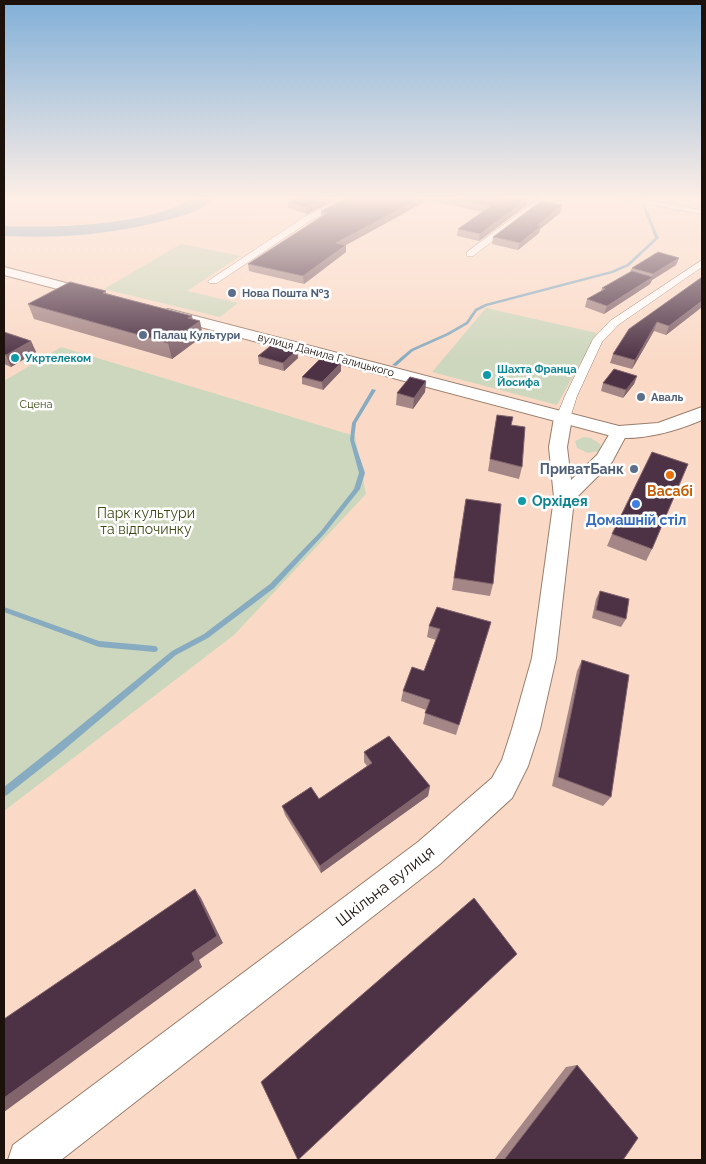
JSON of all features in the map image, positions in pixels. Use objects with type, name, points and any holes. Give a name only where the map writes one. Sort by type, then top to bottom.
[{"type":"main road","points":[[4,271],[116,300]]},
{"type":"main road","name":"вулиця Данила Галицького","points":[[154,310],[619,432],[646,432],[665,428],[702,413]]},
{"type":"street","points":[[213,281],[258,251]]},
{"type":"street","points":[[470,254],[474,251]]},
{"type":"street","points":[[564,418],[571,396],[597,341],[614,323],[702,263]]},
{"type":"street","name":"Шкільна вулиця","points":[[28,1160],[429,853],[502,788],[514,766],[526,729],[544,658],[564,498],[558,447],[564,418]]},
{"type":"street","points":[[564,498],[605,458],[619,432]]},
{"type":"green space","points":[[168,251],[217,251],[240,256],[187,291],[238,303],[220,317],[104,289]]},
{"type":"green space","points":[[486,308],[597,333],[557,405],[432,372]]},
{"type":"green space","name":"Парк культури та відпочинку","points":[[61,347],[355,436],[366,494],[234,635],[4,811],[4,381]]},
{"type":"green space","points":[[584,437],[591,438],[600,444],[601,448],[599,451],[588,453],[577,448],[575,441]]},
{"type":"building","points":[[268,251],[337,251],[303,276],[248,264]]},
{"type":"building","points":[[658,252],[679,258],[653,274],[632,268]]},
{"type":"building","points":[[632,271],[653,277],[607,306],[587,299],[605,289],[602,288]]},
{"type":"building","points":[[702,277],[702,301],[669,326],[657,322],[635,360],[613,354],[629,329]]},
{"type":"building","points":[[70,282],[106,291],[103,293],[192,316],[188,318],[200,321],[168,343],[28,304]]},
{"type":"building","points":[[4,332],[31,341],[6,355],[4,354]]},
{"type":"building","points":[[273,344],[297,350],[283,363],[258,356]]},
{"type":"building","points":[[321,358],[341,363],[322,382],[302,377]]},
{"type":"building","points":[[614,369],[637,376],[626,390],[603,383]]},
{"type":"building","points":[[410,377],[426,381],[414,398],[397,393]]},
{"type":"building","points":[[497,415],[513,417],[511,425],[525,427],[522,467],[490,459]]},
{"type":"building","points":[[652,452],[688,464],[652,549],[612,534]]},
{"type":"building","points":[[466,499],[501,504],[493,584],[454,578]]},
{"type":"building","points":[[600,591],[629,599],[626,619],[596,610]]},
{"type":"building","points":[[437,607],[491,622],[459,725],[425,713],[430,700],[403,691],[412,667],[424,671],[440,629],[429,626]]},
{"type":"building","points":[[582,660],[629,675],[611,797],[558,777]]},
{"type":"building","points":[[389,736],[430,786],[320,866],[282,806],[311,787],[319,799],[372,763],[364,752]]},
{"type":"building","points":[[195,889],[217,936],[192,953],[195,960],[4,1098],[4,1019]]},
{"type":"building","points":[[474,898],[517,954],[298,1160],[261,1082]]},
{"type":"building","points":[[577,1065],[638,1138],[623,1160],[504,1160]]},
{"type":"waterway","points":[[394,365],[412,350],[448,334],[467,323],[476,310],[486,305],[612,272],[628,265],[643,251]]},
{"type":"waterway","points":[[4,792],[174,653],[206,636],[272,586],[323,532],[357,489],[362,473],[352,440],[354,423],[374,390]]},
{"type":"waterway","points":[[4,609],[99,644],[155,649]]},
{"type":"place","name":"Нова Пошта №3","points":[[232,293]]},
{"type":"place","name":"Палац Культури","points":[[143,335]]},
{"type":"place","name":"Укртелеком","points":[[15,358]]},
{"type":"place","name":"Шахта Франца Йосифа","points":[[487,375]]},
{"type":"place","name":"Аваль","points":[[641,397]]},
{"type":"place","name":"ПриватБанк","points":[[634,469]]},
{"type":"place","name":"Васабі","points":[[670,475]]},
{"type":"place","name":"Орхідея","points":[[522,501]]},
{"type":"place","name":"Домашній стіл","points":[[636,504]]},
{"type":"park label","name":"Сцена","points":[[36,404]]}]
